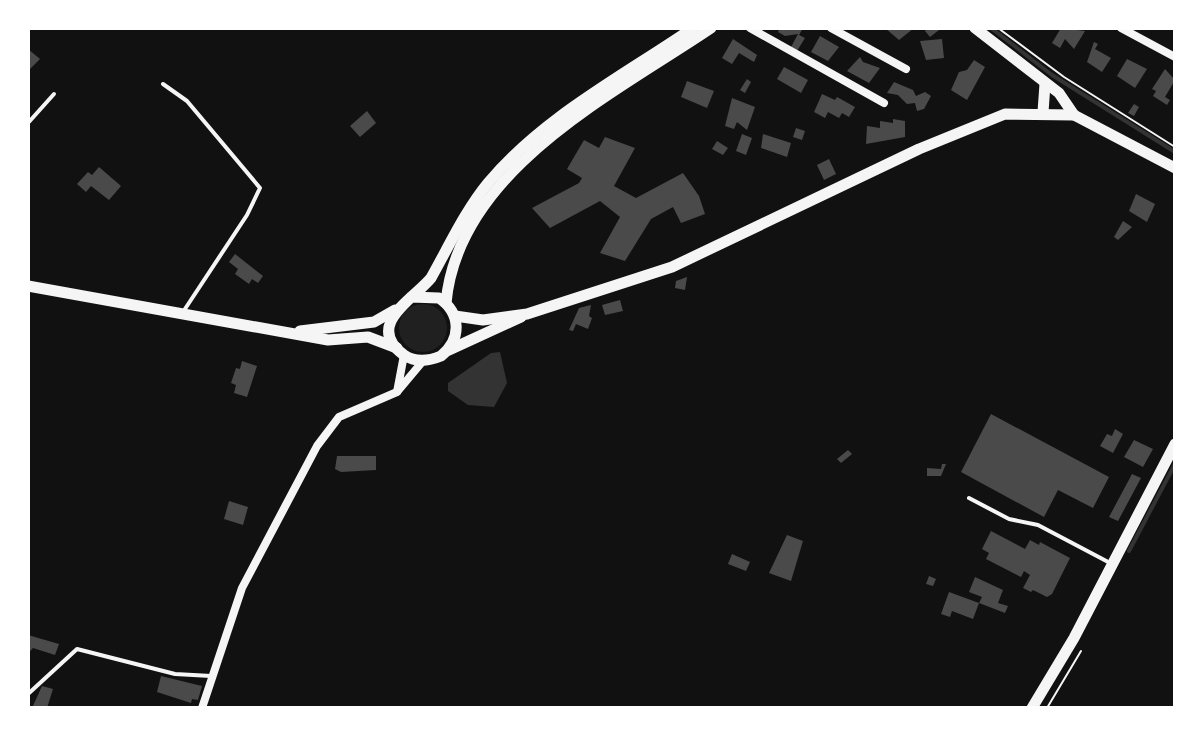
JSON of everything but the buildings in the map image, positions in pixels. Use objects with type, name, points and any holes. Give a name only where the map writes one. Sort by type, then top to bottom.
[{"type":"main road","points":[[270,330],[348,328],[374,322],[395,310],[431,278],[487,184],[524,145],[569,109],[693,28]]},
{"type":"main road","points":[[446,303],[457,252],[471,226],[517,167],[570,122],[711,28]]},
{"type":"main road","points":[[975,28],[1059,93],[1074,115]]},
{"type":"main road","points":[[1043,112],[1045,84]]},
{"type":"main road","points":[[28,286],[328,340],[368,337],[423,361],[441,356],[527,314],[672,267],[919,149],[1005,114],[1043,112],[1074,115],[1175,168]]},
{"type":"main road","points":[[411,297],[430,295],[446,303],[455,316],[456,334],[448,350]]},
{"type":"main road","points":[[395,310],[390,329],[401,352]]},
{"type":"main road","points":[[455,316],[483,320],[527,314]]},
{"type":"main road","points":[[1032,708],[1113,564],[1175,444]]},
{"type":"street","points":[[750,28],[884,103]]},
{"type":"street","points":[[831,28],[906,69]]},
{"type":"street","points":[[1121,28],[1133,31],[1175,57]]},
{"type":"street","points":[[397,392],[401,352]]},
{"type":"street","points":[[202,708],[242,588],[292,489],[328,429],[339,417],[397,392],[423,361]]},
{"type":"lane","points":[[163,84],[187,101],[260,188],[247,215],[182,314]]},
{"type":"lane","points":[[28,123],[54,94]]},
{"type":"lane","points":[[969,498],[1009,519],[1038,525],[1113,564]]},
{"type":"lane","points":[[28,694],[77,649],[175,674],[211,676]]},
{"type":"path","points":[[998,28],[1064,77],[1175,147]]},
{"type":"shaded area","points":[[423,304],[440,311],[447,328],[440,345],[423,352],[406,345],[399,328],[406,311]]},
{"type":"shaded area","points":[[500,352],[507,383],[494,407],[468,405],[448,391],[448,383],[491,353]]},
{"type":"waterway","points":[[991,28],[1052,75],[1175,152]]},
{"type":"waterway","points":[[1129,551],[1175,464]]}]
